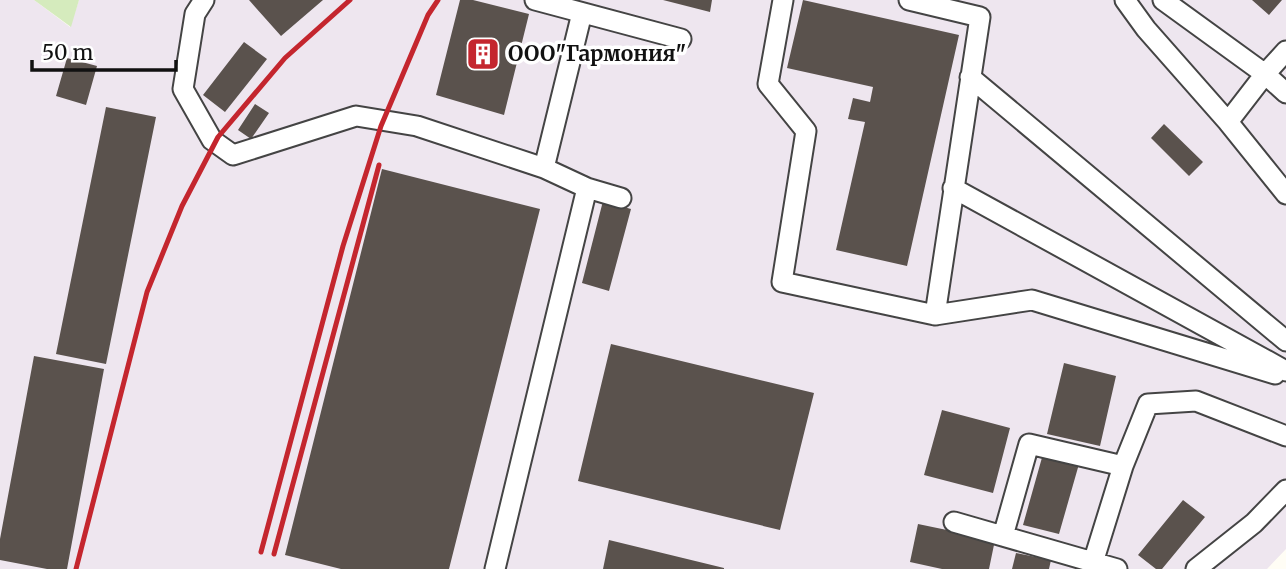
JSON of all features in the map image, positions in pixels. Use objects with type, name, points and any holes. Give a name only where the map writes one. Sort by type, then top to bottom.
[{"type":"lane","points":[[204,0],[195,14],[183,89],[212,140],[233,155],[356,116],[418,126],[544,168],[587,188],[621,198]]},
{"type":"lane","points":[[535,0],[681,38]]},
{"type":"lane","points":[[783,0],[768,84],[807,131],[782,282],[934,315],[1032,300],[1286,377]]},
{"type":"lane","points":[[909,0],[980,17],[934,315]]},
{"type":"lane","points":[[1125,0],[1146,29],[1228,122],[1286,194]]},
{"type":"lane","points":[[1163,0],[1265,74],[1286,93]]},
{"type":"lane","points":[[544,168],[582,13]]},
{"type":"lane","points":[[1228,122],[1286,51]]},
{"type":"lane","points":[[970,77],[1286,341]]},
{"type":"lane","points":[[495,569],[587,188]]},
{"type":"lane","points":[[953,188],[1286,371]]},
{"type":"lane","points":[[1093,566],[1123,466],[1148,404],[1196,401],[1286,436]]},
{"type":"lane","points":[[1003,536],[1029,444],[1123,466]]},
{"type":"lane","points":[[1196,569],[1254,523],[1286,490]]},
{"type":"lane","points":[[954,522],[1093,566],[1117,569]]},
{"type":"shaded area","points":[[0,0],[34,0],[70,27],[79,0],[1286,0],[1286,549],[1267,569],[0,569]]},
{"type":"green space","points":[[34,0],[79,0],[71,27]]},
{"type":"building","points":[[249,0],[323,0],[281,36]]},
{"type":"building","name":"ООО\"Гармония\"","points":[[460,0],[473,0],[529,14],[504,115],[436,95]]},
{"type":"building","points":[[663,0],[712,0],[710,12]]},
{"type":"building","points":[[803,0],[959,35],[907,266],[836,250],[865,122],[848,119],[853,98],[870,102],[873,87],[787,68]]},
{"type":"building","points":[[1252,0],[1282,0],[1269,15]]},
{"type":"building","points":[[244,42],[267,59],[225,112],[203,95]]},
{"type":"building","points":[[67,58],[97,66],[86,105],[56,96]]},
{"type":"building","points":[[255,104],[269,113],[251,139],[238,130]]},
{"type":"building","points":[[106,107],[156,117],[106,364],[56,354]]},
{"type":"building","points":[[1164,124],[1203,162],[1189,176],[1151,138]]},
{"type":"building","points":[[382,169],[540,209],[449,569],[341,569],[285,555]]},
{"type":"building","points":[[603,201],[631,209],[609,291],[582,283]]},
{"type":"building","points":[[611,344],[814,393],[780,530],[578,481]]},
{"type":"building","points":[[34,356],[104,369],[67,569],[47,569],[0,560],[0,539]]},
{"type":"building","points":[[1064,363],[1116,376],[1100,446],[1047,434]]},
{"type":"building","points":[[942,410],[1010,428],[993,493],[924,475]]},
{"type":"building","points":[[1043,454],[1079,464],[1059,534],[1023,525]]},
{"type":"building","points":[[1183,500],[1205,517],[1162,569],[1156,569],[1138,555]]},
{"type":"building","points":[[918,524],[995,540],[989,569],[942,569],[910,562]]},
{"type":"building","points":[[609,540],[724,568],[724,569],[603,569]]},
{"type":"building","points":[[1016,553],[1051,560],[1049,569],[1012,569]]},
{"type":"railway","points":[[76,569],[147,292],[182,206],[218,137],[285,58],[350,0]]},
{"type":"railway","points":[[261,552],[343,246],[381,126],[428,15],[438,0]]},
{"type":"railway","points":[[274,554],[379,165]]},
{"type":"place","name":"ООО\"Гармония\"","points":[[483,54]]}]
